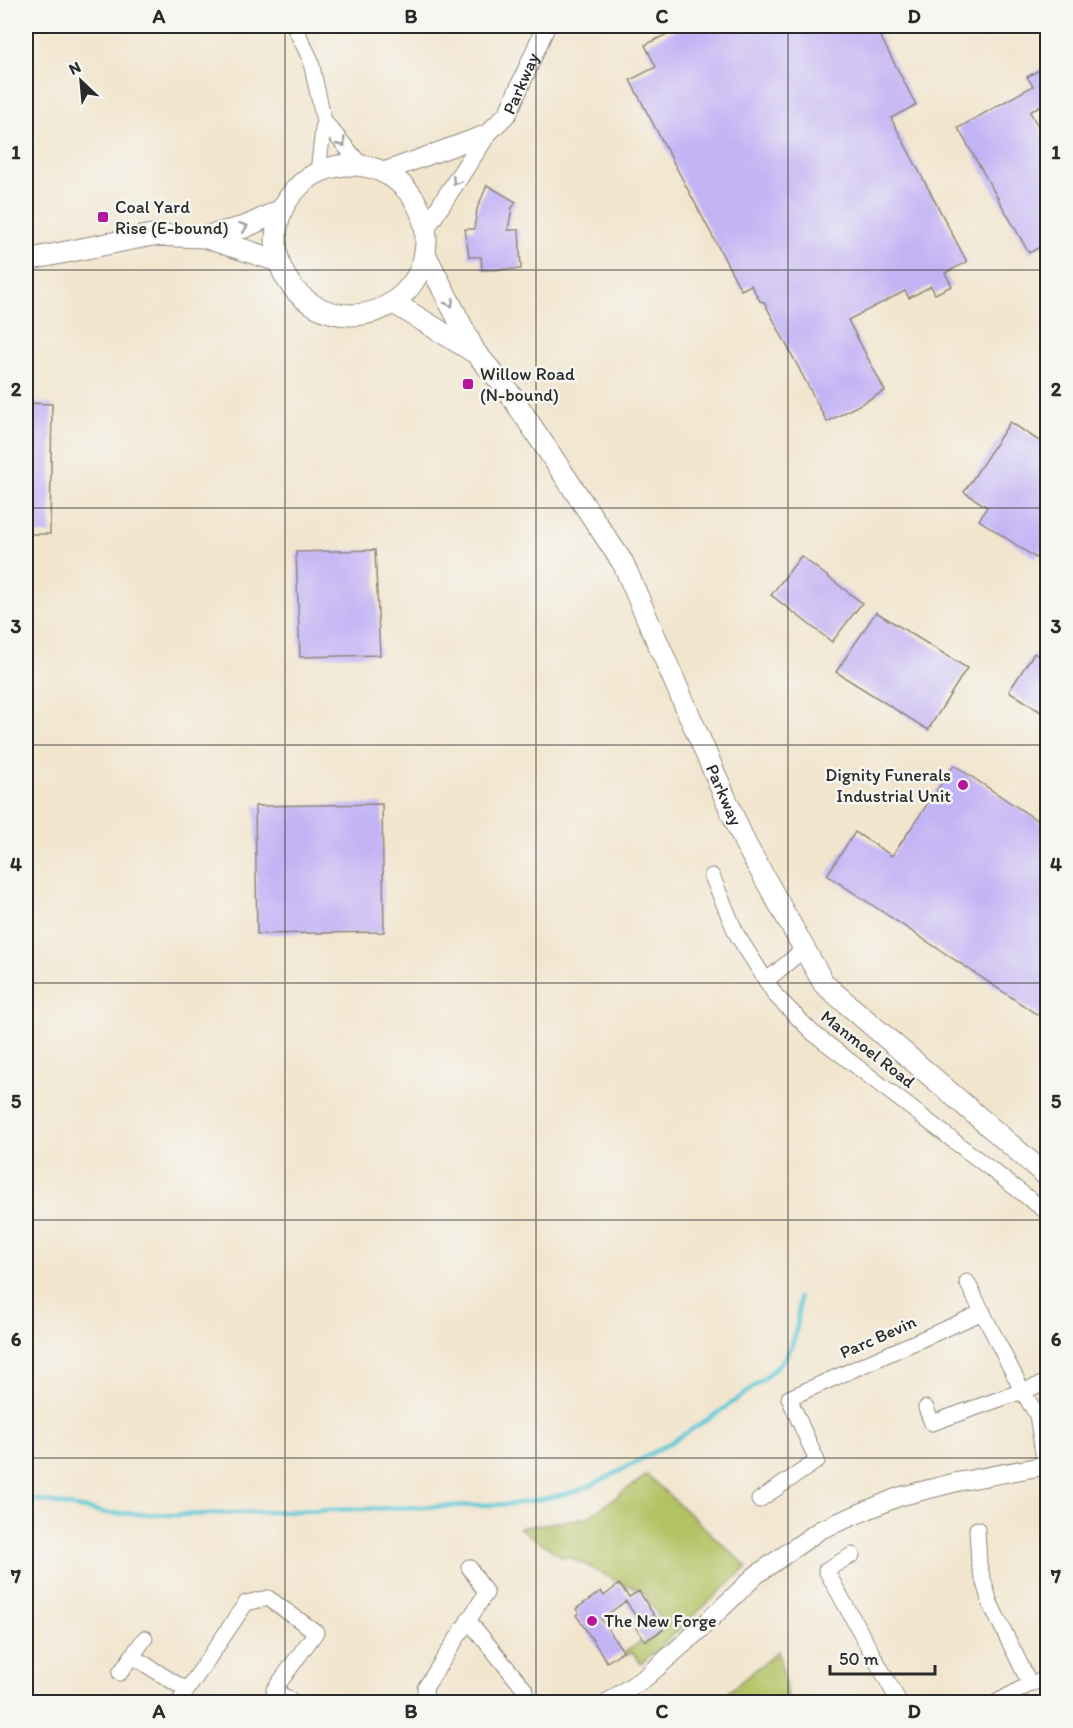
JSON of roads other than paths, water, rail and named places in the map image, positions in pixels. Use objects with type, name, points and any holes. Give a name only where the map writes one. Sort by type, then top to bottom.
[{"type":"main road","points":[[339,165],[360,165],[383,172],[403,186],[418,205],[426,228],[425,255],[419,273],[408,290],[394,303],[372,313],[348,316],[330,313],[313,306],[299,296],[286,280],[278,261],[275,244],[276,226],[281,210],[291,194],[318,172],[339,165]]},
{"type":"main road","points":[[26,260],[152,235],[204,237],[245,228],[281,210]]},
{"type":"main road","points":[[204,237],[278,261]]},
{"type":"main road","points":[[425,255],[475,352]]},
{"type":"main road","points":[[394,303],[475,352]]},
{"type":"main road","name":"Parkway","points":[[475,352],[506,388],[624,563],[745,843],[824,984],[1047,1178]]},
{"type":"street","points":[[294,26],[310,58],[324,121],[318,172]]},
{"type":"street","name":"Parkway","points":[[487,134],[508,113],[546,26]]},
{"type":"street","points":[[324,121],[360,165]]},
{"type":"street","points":[[383,172],[487,134]]},
{"type":"street","points":[[426,228],[487,134]]},
{"type":"street","name":"Manmoel Road","points":[[712,876],[737,935],[776,996],[813,1033],[1047,1213]]},
{"type":"street","points":[[766,981],[804,949]]},
{"type":"street","points":[[609,1702],[646,1677],[756,1575],[820,1530],[898,1497],[957,1482],[1047,1470],[1037,1415],[967,1282]]},
{"type":"street","name":"Parc Bevin","points":[[759,1500],[817,1461],[789,1398],[983,1312]]},
{"type":"street","points":[[926,1408],[932,1423],[1047,1382]]},
{"type":"street","points":[[977,1529],[979,1565],[990,1602],[1030,1684]]},
{"type":"street","points":[[852,1555],[819,1568],[899,1702]]},
{"type":"street","points":[[426,1702],[425,1688],[486,1593],[469,1567]]},
{"type":"street","points":[[132,1656],[183,1696],[246,1603],[268,1598],[316,1632],[274,1690],[293,1702]]},
{"type":"street","points":[[468,1620],[526,1691]]},
{"type":"street","points":[[120,1672],[145,1638]]},
{"type":"street","points":[[997,1702],[1030,1684],[1047,1678]]},
{"type":"waterway","points":[[26,31],[29,26]]},
{"type":"waterway","points":[[26,1498],[107,1513],[177,1515],[513,1504],[576,1491],[624,1468],[692,1430],[754,1387],[776,1367],[789,1351],[796,1332],[799,1298]]},
{"type":"place","name":"Coal Yard Rise (E-bound)","points":[[103,217]]},
{"type":"place","name":"Willow Road (N-bound)","points":[[468,384]]},
{"type":"place","name":"Dignity Funerals Industrial Unit","points":[[963,785]]},
{"type":"place","name":"The New Forge","points":[[592,1621]]}]
